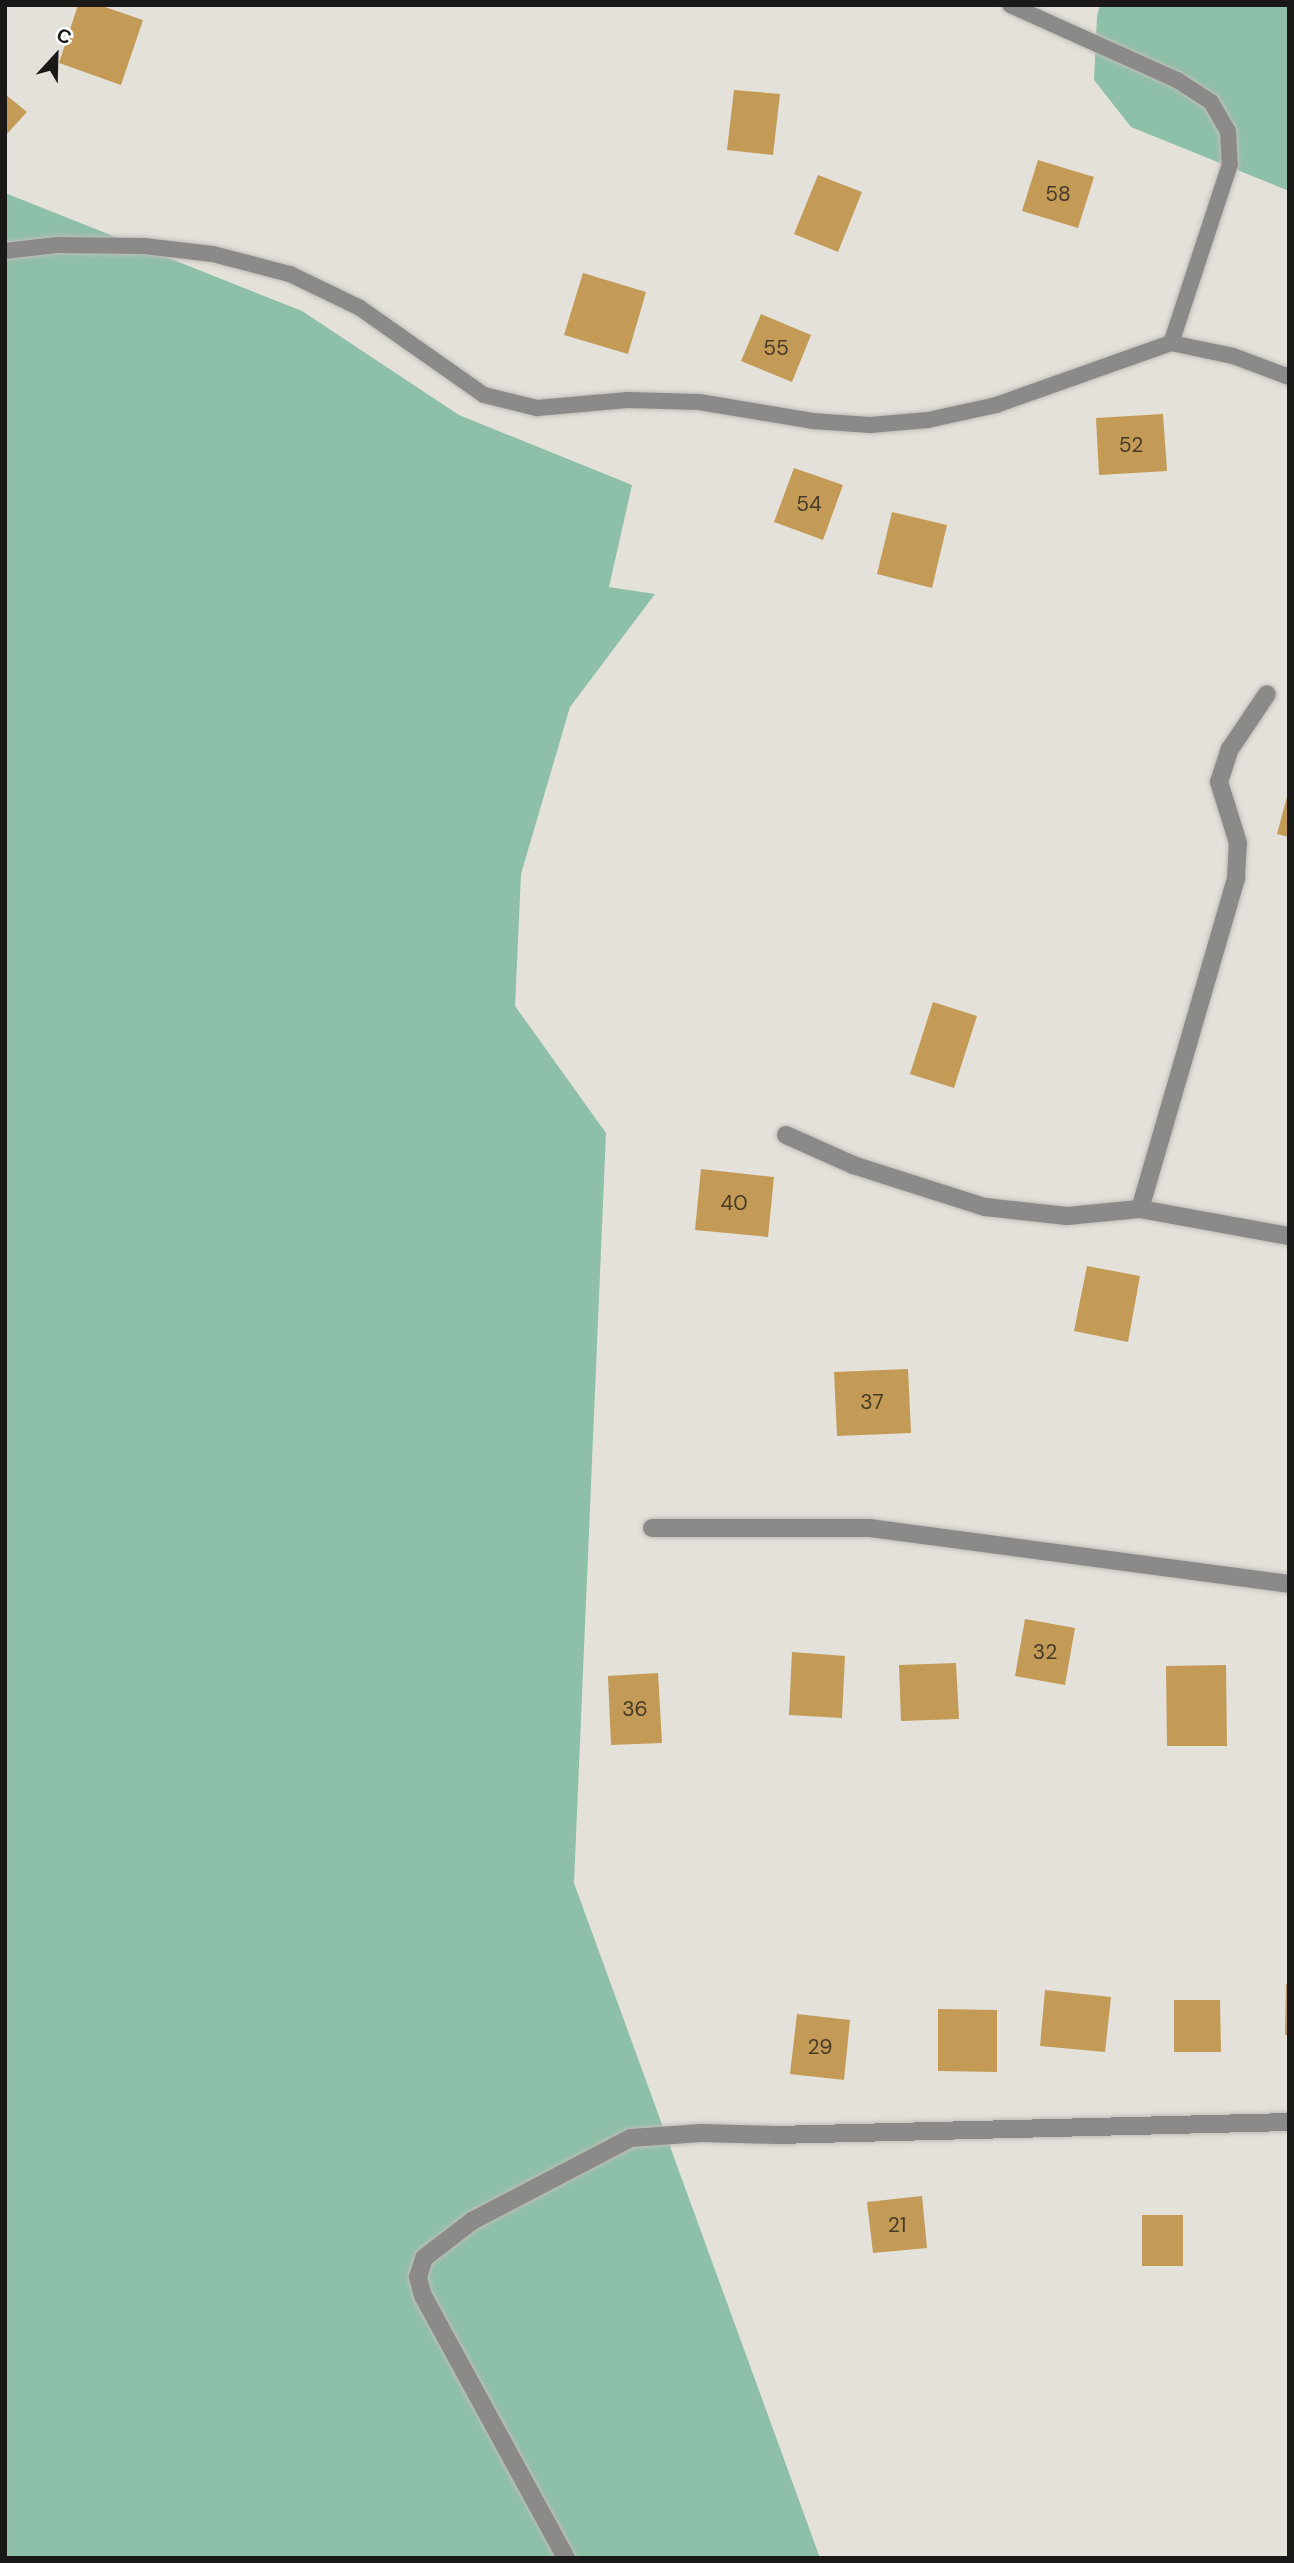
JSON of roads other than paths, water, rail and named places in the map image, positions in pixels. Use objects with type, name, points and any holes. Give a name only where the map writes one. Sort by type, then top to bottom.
[{"type":"street","points":[[1140,1209],[1236,878],[1238,843],[1219,782],[1230,749],[1266,694]]},
{"type":"street","points":[[786,1135],[853,1165],[985,1208],[1067,1216],[1140,1209],[1289,1237]]},
{"type":"street","points":[[652,1528],[870,1528],[1289,1584]]},
{"type":"street","points":[[566,2558],[423,2296],[418,2277],[424,2258],[472,2221],[631,2138],[701,2133],[776,2135],[1289,2122]]},
{"type":"lane","points":[[1010,5],[1177,80],[1211,102],[1228,131],[1230,164],[1171,343]]},
{"type":"lane","points":[[5,251],[57,244],[144,246],[213,254],[290,274],[360,308],[484,395],[537,408],[640,400],[699,402],[812,421],[870,425],[928,420],[996,405],[1171,343],[1233,356],[1289,377]]}]
